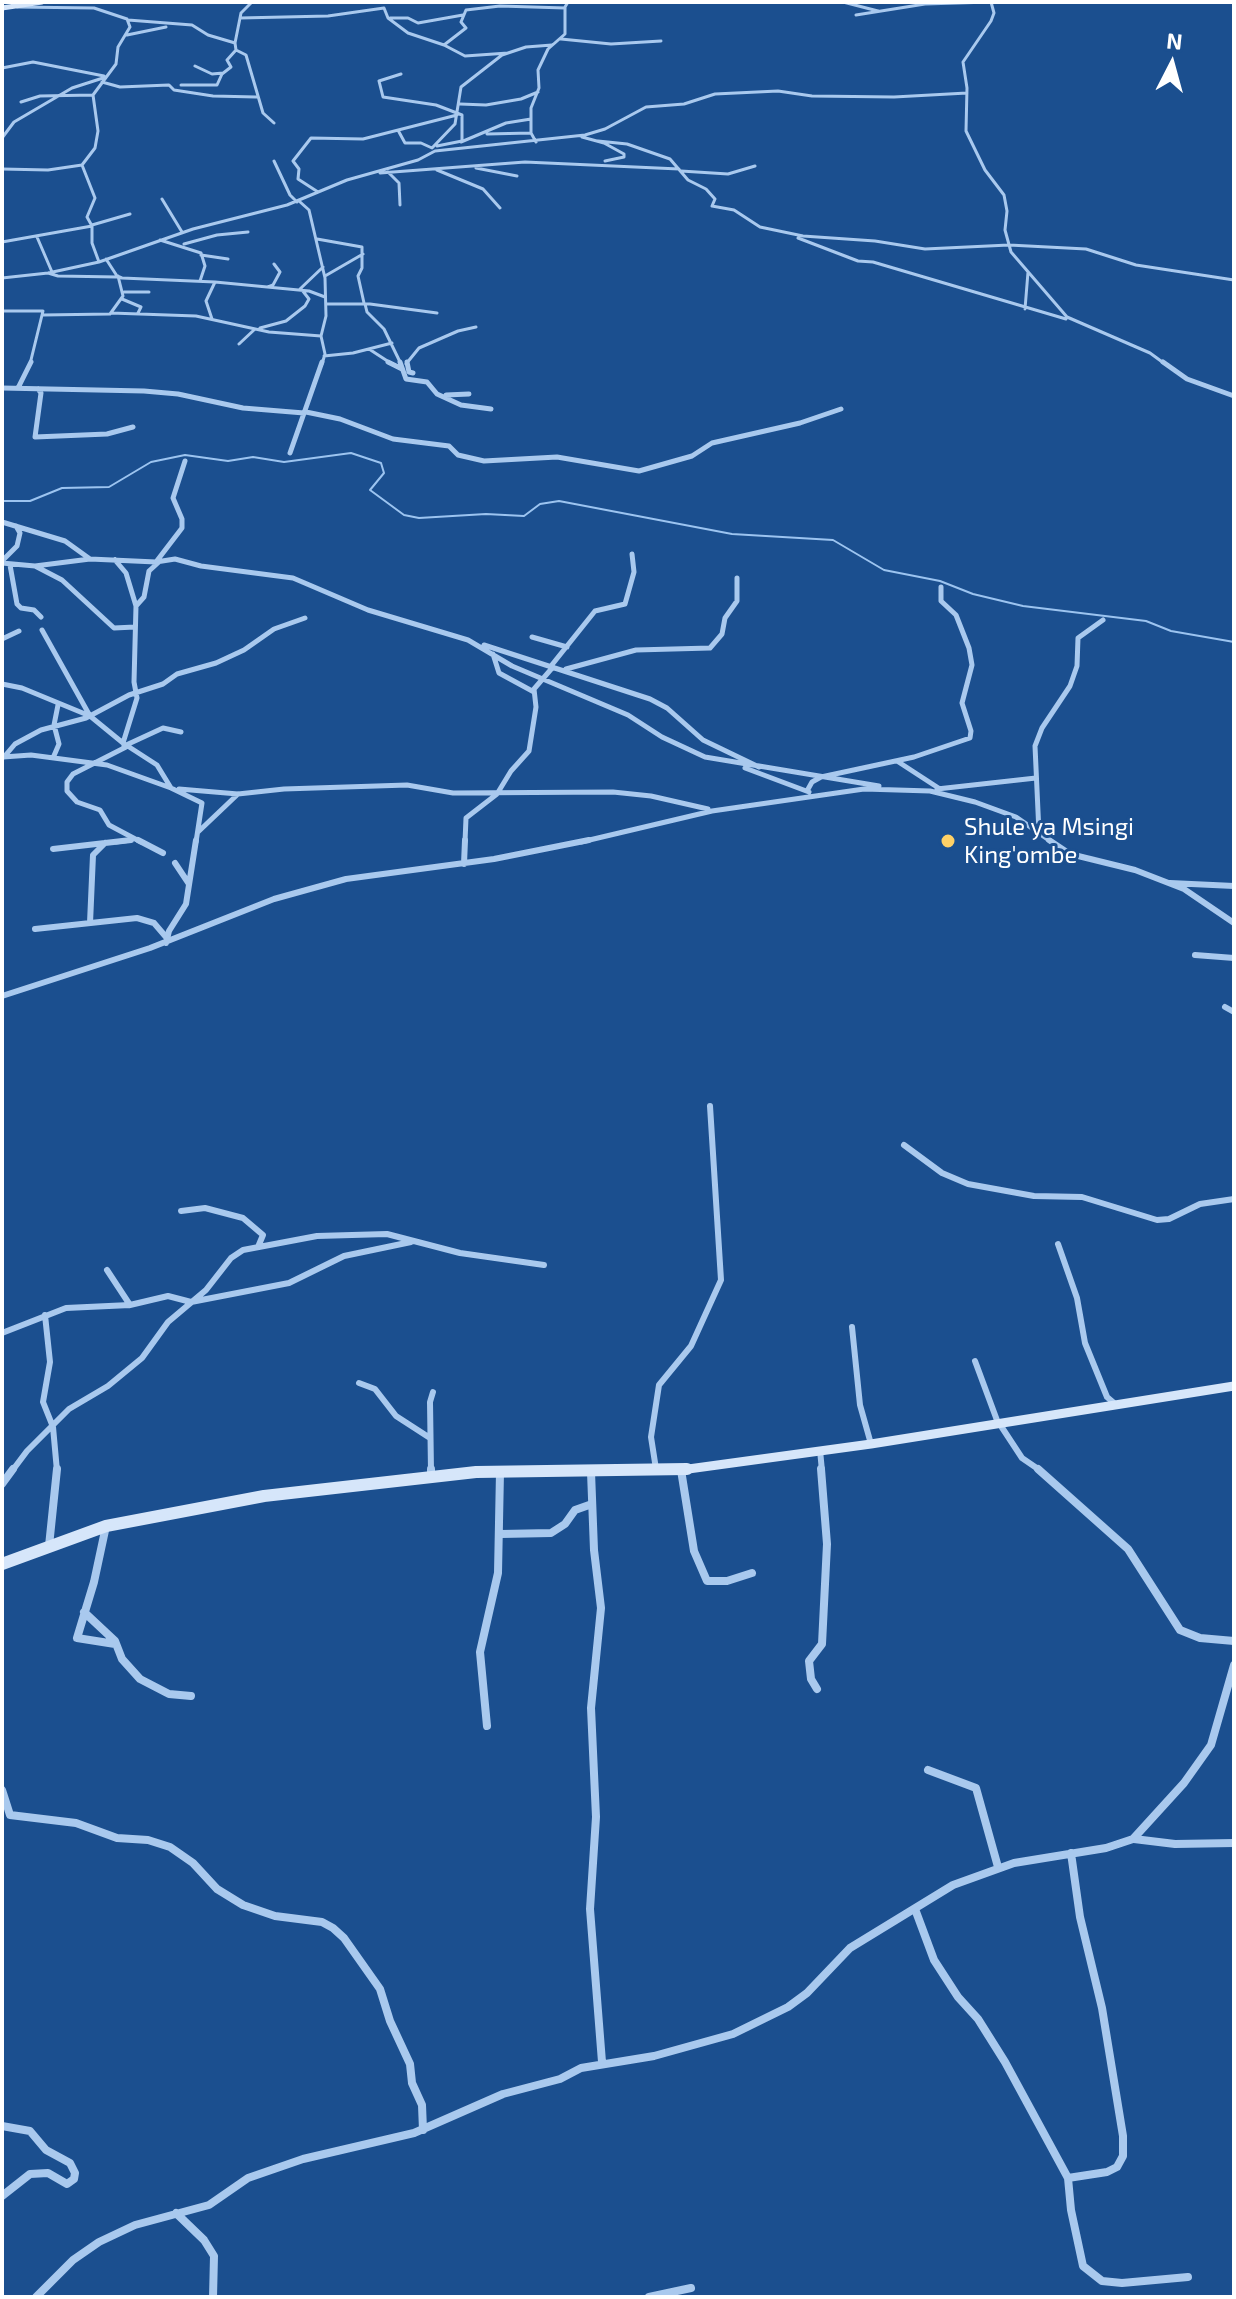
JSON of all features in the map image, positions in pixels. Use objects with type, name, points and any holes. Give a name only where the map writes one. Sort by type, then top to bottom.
[{"type":"street","points":[[17,7],[42,2]]},
{"type":"street","points":[[236,50],[243,8],[252,2]]},
{"type":"street","points":[[372,2],[384,8],[390,18],[409,33],[465,56],[508,53]]},
{"type":"street","points":[[536,142],[531,133],[531,119],[532,103],[538,92],[538,70],[552,45],[565,34],[565,8],[568,2]]},
{"type":"street","points":[[843,2],[882,12]]},
{"type":"street","points":[[856,15],[925,4],[990,2],[994,13],[991,21],[963,62],[967,93],[966,131],[985,170],[1004,195],[1007,211],[1005,230],[1009,245],[1061,313],[1150,353],[1187,379],[1234,396]]},
{"type":"street","points":[[444,45],[466,28],[461,24],[466,10],[497,6],[565,8]]},
{"type":"street","points":[[2,8],[94,8],[128,20],[196,26],[208,35],[235,43]]},
{"type":"street","points":[[240,18],[328,16],[384,8]]},
{"type":"street","points":[[390,18],[408,18],[418,23],[463,15]]},
{"type":"street","points":[[2,169],[58,170],[82,165],[95,148],[98,131],[93,95],[116,64],[118,47],[130,27],[128,20]]},
{"type":"street","points":[[127,35],[178,24]]},
{"type":"street","points":[[560,39],[584,39],[607,44],[661,41]]},
{"type":"street","points":[[461,142],[464,133],[459,88],[495,59],[530,47],[552,45]]},
{"type":"street","points":[[181,85],[217,85],[223,73],[231,67],[227,60],[236,50]]},
{"type":"street","points":[[236,50],[246,55],[256,97],[266,117],[274,123]]},
{"type":"street","points":[[2,68],[33,62],[103,79],[120,87],[173,83],[199,94]]},
{"type":"street","points":[[195,66],[212,74],[223,73]]},
{"type":"street","points":[[401,74],[379,81],[383,97],[436,105],[461,114]]},
{"type":"street","points":[[2,138],[14,122],[60,95],[80,84],[103,79]]},
{"type":"street","points":[[163,85],[199,94],[256,97]]},
{"type":"street","points":[[4,280],[99,262],[182,232],[298,201],[365,174],[418,160],[429,153],[473,145],[579,136],[605,129],[643,108],[684,104],[715,94],[762,91],[812,96],[894,97],[967,93]]},
{"type":"street","points":[[318,192],[298,179],[299,168],[293,161],[311,138],[355,139],[399,132],[538,92]]},
{"type":"street","points":[[21,102],[37,96],[93,95]]},
{"type":"street","points":[[460,104],[486,105]]},
{"type":"street","points":[[442,136],[442,128],[461,114]]},
{"type":"street","points":[[429,153],[461,114]]},
{"type":"street","points":[[476,137],[506,123],[531,119]]},
{"type":"street","points":[[399,132],[405,143],[421,143],[432,148],[493,132],[531,133]]},
{"type":"street","points":[[579,136],[639,148],[670,159],[688,180],[706,189],[715,199],[712,203],[714,207],[732,209],[754,224],[830,252],[1025,309],[1077,321]]},
{"type":"street","points":[[594,163],[624,157],[623,151],[598,141]]},
{"type":"street","points":[[274,161],[290,195],[309,210],[325,276],[326,304],[321,336],[324,356],[290,453]]},
{"type":"street","points":[[365,174],[525,162],[594,163],[728,174],[755,166]]},
{"type":"street","points":[[82,165],[95,198],[87,214],[99,262]]},
{"type":"street","points":[[469,166],[517,176]]},
{"type":"street","points":[[434,169],[483,189],[500,208]]},
{"type":"street","points":[[388,172],[399,183],[400,205]]},
{"type":"street","points":[[162,199],[182,232]]},
{"type":"street","points":[[2,242],[92,226],[130,214]]},
{"type":"street","points":[[214,236],[220,222]]},
{"type":"street","points":[[774,230],[925,249],[1009,245],[1086,249],[1136,265],[1234,280]]},
{"type":"street","points":[[181,245],[214,236],[248,232]]},
{"type":"street","points":[[37,237],[50,272],[58,276],[215,282],[302,290],[325,297]]},
{"type":"street","points":[[317,239],[362,247],[358,276],[367,312],[392,343],[406,379],[427,382],[430,389],[461,405],[491,409]]},
{"type":"street","points":[[160,240],[197,249],[205,266],[200,281]]},
{"type":"street","points":[[325,276],[363,254]]},
{"type":"street","points":[[201,255],[228,259]]},
{"type":"street","points":[[106,259],[124,292],[111,313]]},
{"type":"street","points":[[268,287],[273,285],[280,272],[274,264]]},
{"type":"street","points":[[294,290],[305,286],[323,267]]},
{"type":"street","points":[[1025,309],[1028,272]]},
{"type":"street","points":[[212,319],[206,301],[215,282]]},
{"type":"street","points":[[239,344],[256,329],[286,321],[305,306],[309,299],[302,290]]},
{"type":"street","points":[[124,292],[149,292]]},
{"type":"street","points":[[122,299],[141,307],[137,313]]},
{"type":"street","points":[[326,304],[365,304],[437,313]]},
{"type":"street","points":[[2,311],[43,311],[33,358],[18,388]]},
{"type":"street","points":[[43,315],[137,313],[212,319],[256,329],[321,336]]},
{"type":"street","points":[[413,373],[409,372],[406,363],[430,342],[476,327]]},
{"type":"street","points":[[324,356],[392,343]]},
{"type":"street","points":[[369,349],[402,369]]},
{"type":"street","points":[[396,350],[413,355]]},
{"type":"street","points":[[2,388],[144,391],[250,409],[340,419],[393,439],[449,446],[458,455],[484,461],[557,457],[639,471],[692,456],[712,443],[800,423],[841,409]]},
{"type":"street","points":[[38,389],[41,393],[35,437],[107,434],[133,427]]},
{"type":"street","points":[[442,395],[469,394]]},
{"type":"street","points":[[136,606],[144,597],[149,571],[182,528],[182,519],[173,498],[185,461]]},
{"type":"street","points":[[2,522],[66,542],[90,559]]},
{"type":"street","points":[[16,526],[20,533],[17,546],[2,562],[10,565],[35,566],[90,559],[158,562],[175,559],[201,566],[293,578],[368,610],[554,667],[660,704],[703,740],[762,768]]},
{"type":"street","points":[[464,864],[466,818],[497,794],[511,771],[529,751],[536,707],[534,692],[540,680],[554,667],[595,611],[625,604],[634,572],[632,554]]},
{"type":"street","points":[[115,560],[126,573],[136,606],[137,694],[125,730],[124,745]]},
{"type":"street","points":[[10,565],[17,604],[34,610],[41,617]]},
{"type":"street","points":[[35,566],[62,580],[114,628],[135,627]]},
{"type":"street","points":[[554,667],[573,668],[642,649],[710,648],[722,634],[725,618],[737,601],[737,578]]},
{"type":"street","points":[[810,793],[812,782],[821,777],[959,744],[971,735],[962,703],[972,665],[969,648],[956,615],[941,601],[941,587]]},
{"type":"street","points":[[3,757],[15,744],[54,725],[90,716],[197,666],[216,663],[244,650],[274,629],[305,618]]},
{"type":"street","points":[[1039,833],[1035,746],[1042,728],[1070,686],[1077,666],[1078,638],[1103,620]]},
{"type":"street","points":[[42,630],[90,716],[124,745],[157,765],[171,788]]},
{"type":"street","points":[[2,639],[19,631]]},
{"type":"street","points":[[532,637],[567,647]]},
{"type":"street","points":[[468,640],[540,680],[628,715],[695,753],[739,765],[886,788],[950,794],[1006,813],[1070,854],[1170,883],[1234,886]]},
{"type":"street","points":[[493,654],[497,672],[534,692]]},
{"type":"street","points":[[2,684],[22,688],[90,716]]},
{"type":"street","points":[[53,758],[59,744],[54,725],[58,705]]},
{"type":"street","points":[[163,853],[109,825],[100,810],[77,802],[67,791],[69,778],[124,745],[163,728],[181,732]]},
{"type":"street","points":[[3,757],[94,763],[120,768],[146,781],[171,788],[238,794],[284,789],[407,785],[438,793],[613,792],[651,796],[712,811]]},
{"type":"street","points":[[897,761],[940,789]]},
{"type":"street","points":[[739,765],[764,778],[810,793]]},
{"type":"street","points":[[930,791],[1036,778]]},
{"type":"street","points":[[2,996],[257,905],[336,881],[550,849],[712,811],[810,793],[886,788]]},
{"type":"street","points":[[179,789],[202,803]]},
{"type":"street","points":[[166,940],[185,908],[206,791]]},
{"type":"street","points":[[198,832],[238,794]]},
{"type":"street","points":[[53,849],[135,840]]},
{"type":"street","points":[[90,923],[93,855],[105,843]]},
{"type":"street","points":[[175,863],[189,884]]},
{"type":"street","points":[[1170,883],[1234,923]]},
{"type":"street","points":[[35,929],[147,919],[157,925],[166,940]]},
{"type":"street","points":[[1195,955],[1234,958]]},
{"type":"street","points":[[1225,1007],[1234,1012]]},
{"type":"street","points":[[656,1470],[651,1437],[659,1385],[691,1346],[721,1280],[710,1106]]},
{"type":"street","points":[[904,1145],[942,1173],[968,1184],[1034,1196],[1082,1197],[1157,1220],[1169,1219],[1200,1204],[1234,1199]]},
{"type":"street","points":[[181,1211],[205,1208],[243,1218],[263,1235],[258,1247]]},
{"type":"street","points":[[2,1484],[27,1451],[69,1409],[108,1386],[142,1358],[168,1322],[236,1254],[258,1247],[343,1234],[387,1234],[460,1253],[544,1265]]},
{"type":"street","points":[[2,1333],[45,1315],[88,1305],[130,1305],[168,1296],[191,1302],[289,1283],[344,1256],[415,1241]]},
{"type":"street","points":[[1058,1244],[1077,1298],[1085,1343],[1107,1397],[1114,1403]]},
{"type":"street","points":[[107,1270],[130,1305]]},
{"type":"street","points":[[45,1315],[50,1362],[43,1402],[53,1427],[57,1467],[49,1546]]},
{"type":"street","points":[[852,1327],[860,1405],[871,1444]]},
{"type":"street","points":[[975,1361],[999,1423],[1022,1458],[1050,1477],[1128,1549],[1180,1630],[1200,1638],[1234,1641]]},
{"type":"street","points":[[359,1383],[375,1389],[396,1416],[430,1438]]},
{"type":"street","points":[[2,1564],[106,1526],[264,1496],[431,1475],[681,1470],[871,1444],[1234,1386]]},
{"type":"street","points":[[431,1475],[433,1392]]},
{"type":"street","points":[[817,1689],[809,1673],[809,1661],[822,1644],[827,1544],[820,1450]]},
{"type":"street","points":[[681,1470],[694,1551],[707,1581],[727,1581],[752,1573]]},
{"type":"street","points":[[487,1726],[480,1652],[493,1600],[501,1534],[500,1472]]},
{"type":"street","points":[[591,1472],[601,1608],[591,1708],[596,1822],[590,1909],[602,2062]]},
{"type":"street","points":[[501,1534],[551,1533],[565,1524],[575,1510],[592,1504]]},
{"type":"street","points":[[106,1526],[94,1582],[77,1638],[115,1644]]},
{"type":"street","points":[[84,1612],[115,1644],[122,1659],[140,1679],[169,1694],[191,1696]]},
{"type":"street","points":[[1133,1839],[1184,1783],[1211,1745],[1234,1665]]},
{"type":"street","points":[[928,1770],[976,1788],[998,1867]]},
{"type":"street","points":[[2,1790],[7,1813],[76,1823],[117,1838],[148,1840],[170,1847],[193,1863],[217,1889],[243,1905],[275,1916],[322,1922],[333,1928],[344,1938],[380,1989],[390,2021],[410,2064],[412,2083],[422,2105],[423,2130]]},
{"type":"street","points":[[36,2297],[88,2248],[135,2225],[209,2205],[248,2178],[303,2159],[423,2130],[503,2094],[532,2088],[602,2062],[671,2052],[733,2034],[807,1993],[850,1948],[953,1885],[998,1867],[1106,1848],[1133,1839],[1175,1844],[1234,1843]]},
{"type":"street","points":[[1068,2178],[1107,2172],[1117,2167],[1123,2156],[1123,2136],[1102,2008],[1080,1917],[1071,1853]]},
{"type":"street","points":[[915,1909],[934,1960],[958,1997],[978,2019],[1005,2062],[1068,2178],[1079,2256],[1088,2272],[1102,2281],[1122,2283],[1188,2277]]},
{"type":"street","points":[[2,2126],[30,2131],[46,2150],[70,2163],[75,2173],[74,2179],[67,2184],[48,2173],[30,2174],[2,2196]]},
{"type":"street","points":[[176,2213],[204,2240],[214,2256],[213,2297]]},
{"type":"street","points":[[649,2297],[691,2288]]},
{"type":"waterway","points":[[2,501],[30,501],[62,488],[109,487],[151,462],[185,455],[228,461],[253,457],[284,462],[351,453],[381,463],[384,473],[370,490],[404,515],[419,518],[486,514],[524,516],[540,504],[559,501],[732,534],[833,540],[884,570],[940,581],[973,594],[1023,606],[1146,621],[1171,631],[1234,642]]},
{"type":"place","name":"Shule ya Msingi King'ombe","points":[[948,841]]}]
